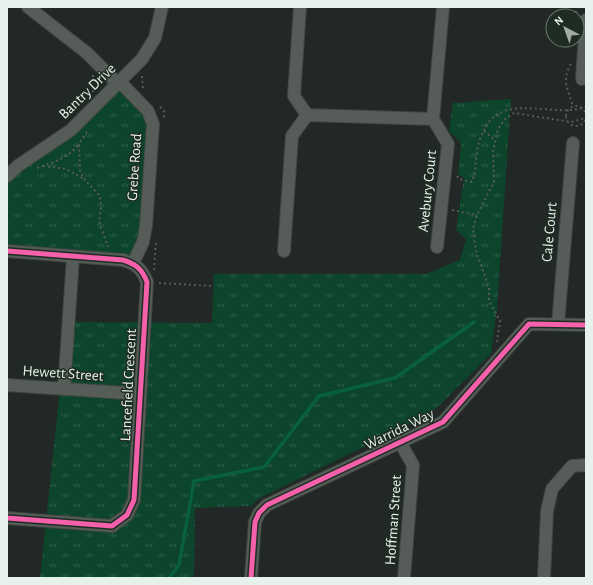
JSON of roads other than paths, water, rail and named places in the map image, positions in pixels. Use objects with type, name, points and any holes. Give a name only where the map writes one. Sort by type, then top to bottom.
[{"type":"street","name":"Grebe Road","points":[[28,7],[73,41],[148,111],[153,124],[146,226],[143,242],[133,263]]},
{"type":"street","name":"Bantry Drive","points":[[7,176],[19,165],[70,130],[142,60],[155,38],[162,7]]},
{"type":"street","points":[[300,7],[294,96],[307,115]]},
{"type":"street","points":[[307,115],[433,120],[443,7]]},
{"type":"street","points":[[582,79],[586,20]]},
{"type":"street","points":[[284,251],[292,136],[307,115]]},
{"type":"street","name":"Avebury Court","points":[[433,120],[448,144],[437,247]]},
{"type":"street","name":"Cale Court","points":[[558,324],[573,143]]},
{"type":"street","points":[[7,250],[123,260],[133,263]]},
{"type":"street","points":[[64,389],[73,256]]},
{"type":"street","name":"Lancefield Crescent","points":[[7,518],[112,526],[127,515],[134,500],[147,282],[143,272],[133,263]]},
{"type":"street","name":"Warrida Way","points":[[251,578],[254,522],[259,513],[267,506],[401,444],[443,422],[529,324],[586,325]]},
{"type":"street","name":"Hewett Street","points":[[7,385],[140,394]]},
{"type":"street","name":"Hoffman Street","points":[[401,444],[412,465],[404,578]]},
{"type":"street","points":[[544,578],[547,511],[552,489],[572,466],[586,465]]},
{"type":"waterway","points":[[169,578],[179,565],[194,481],[264,467],[319,396],[395,378],[474,322]]}]
